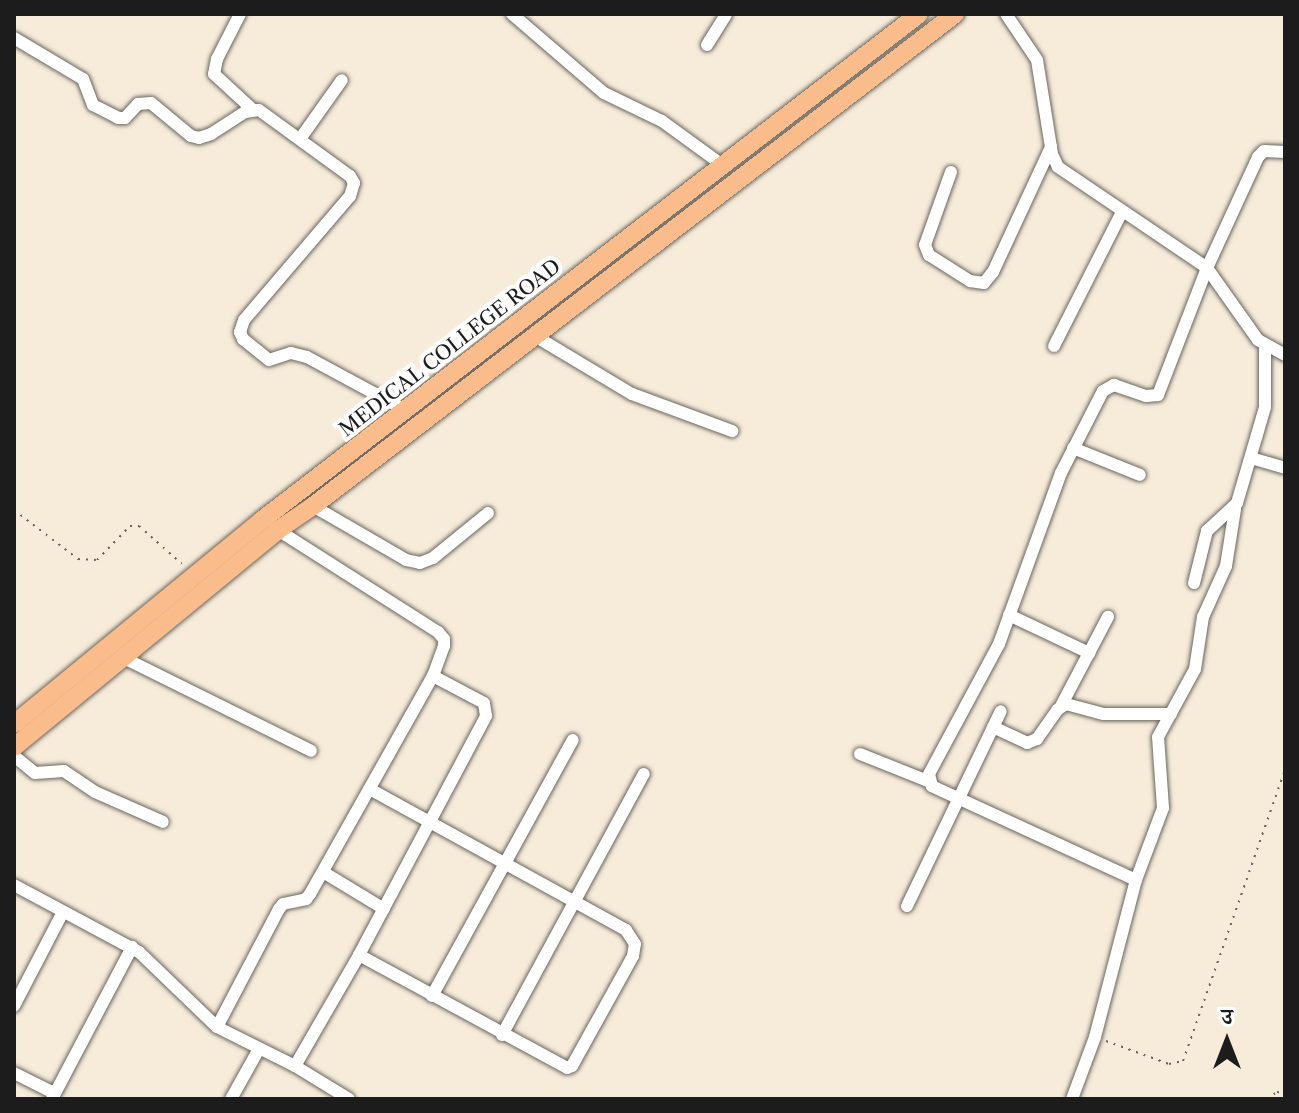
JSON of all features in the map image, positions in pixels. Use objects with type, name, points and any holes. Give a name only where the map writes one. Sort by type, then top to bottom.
[{"type":"highway","name":"MEDICAL COLLEGE ROAD","points":[[14,724],[194,576],[242,547],[405,410],[919,14]]},
{"type":"highway","points":[[14,747],[122,657],[242,547],[278,530],[313,506],[955,14]]},
{"type":"street","points":[[240,14],[217,59],[214,74],[253,110],[266,114],[350,176],[354,189],[244,320],[241,325],[243,339],[269,360],[291,353],[307,357],[405,410]]},
{"type":"street","points":[[512,14],[596,88],[662,121],[721,164]]},
{"type":"street","points":[[707,45],[726,14]]},
{"type":"street","points":[[1006,14],[1037,60],[1054,161],[1063,173],[1207,268],[1265,346],[1285,355]]},
{"type":"street","points":[[14,38],[83,79],[93,105],[118,118],[125,118],[138,104],[151,103],[191,136],[199,138],[253,110]]},
{"type":"street","points":[[300,139],[342,80]]},
{"type":"street","points":[[951,172],[925,245],[929,255],[970,281],[984,283],[993,272],[1051,147]]},
{"type":"street","points":[[928,781],[996,650],[1073,448],[1107,387],[1114,385],[1146,396],[1158,395],[1207,268],[1258,157],[1264,151],[1285,152]]},
{"type":"street","points":[[1054,346],[1122,212]]},
{"type":"street","points":[[535,336],[632,394],[732,431]]},
{"type":"street","points":[[1072,1099],[1095,1037],[1136,880],[1163,808],[1158,737],[1195,669],[1203,617],[1226,566],[1235,509],[1265,407],[1265,346]]},
{"type":"street","points":[[1073,448],[1140,475]]},
{"type":"street","points":[[1251,458],[1285,468]]},
{"type":"street","points":[[313,506],[406,560],[420,563],[433,558],[488,513]]},
{"type":"street","points":[[1194,583],[1207,531],[1235,509]]},
{"type":"street","points":[[217,1027],[279,909],[287,902],[306,899],[323,872],[433,676],[444,646],[444,639],[438,632],[278,530]]},
{"type":"street","points":[[1009,615],[1089,653]]},
{"type":"street","points":[[993,727],[1022,742],[1032,742],[1061,706],[1108,617]]},
{"type":"street","points":[[122,657],[311,751]]},
{"type":"street","points":[[295,1066],[384,909],[487,709],[484,703],[433,676]]},
{"type":"street","points":[[1061,706],[1104,714],[1171,714]]},
{"type":"street","points":[[907,906],[1001,711]]},
{"type":"street","points":[[432,996],[573,740]]},
{"type":"street","points":[[860,754],[928,781],[958,798],[1136,880]]},
{"type":"street","points":[[14,756],[35,773],[64,771],[95,792],[163,822]]},
{"type":"street","points":[[502,1035],[644,774]]},
{"type":"street","points":[[359,955],[562,1067],[572,1066],[633,956],[633,936],[369,789]]},
{"type":"street","points":[[323,872],[384,909]]},
{"type":"street","points":[[14,885],[132,947],[217,1027],[295,1066],[349,1099]]},
{"type":"street","points":[[14,1006],[63,912]]},
{"type":"street","points":[[14,1073],[53,1096],[132,947]]},
{"type":"street","points":[[231,1099],[259,1049]]},
{"type":"path","points":[[14,510],[78,559],[86,561],[97,560],[130,526],[139,526],[194,576]]},
{"type":"path","points":[[1095,1037],[1169,1064],[1183,1061],[1285,769]]},
{"type":"path","points":[[1267,1099],[1277,1092],[1285,1093]]}]
